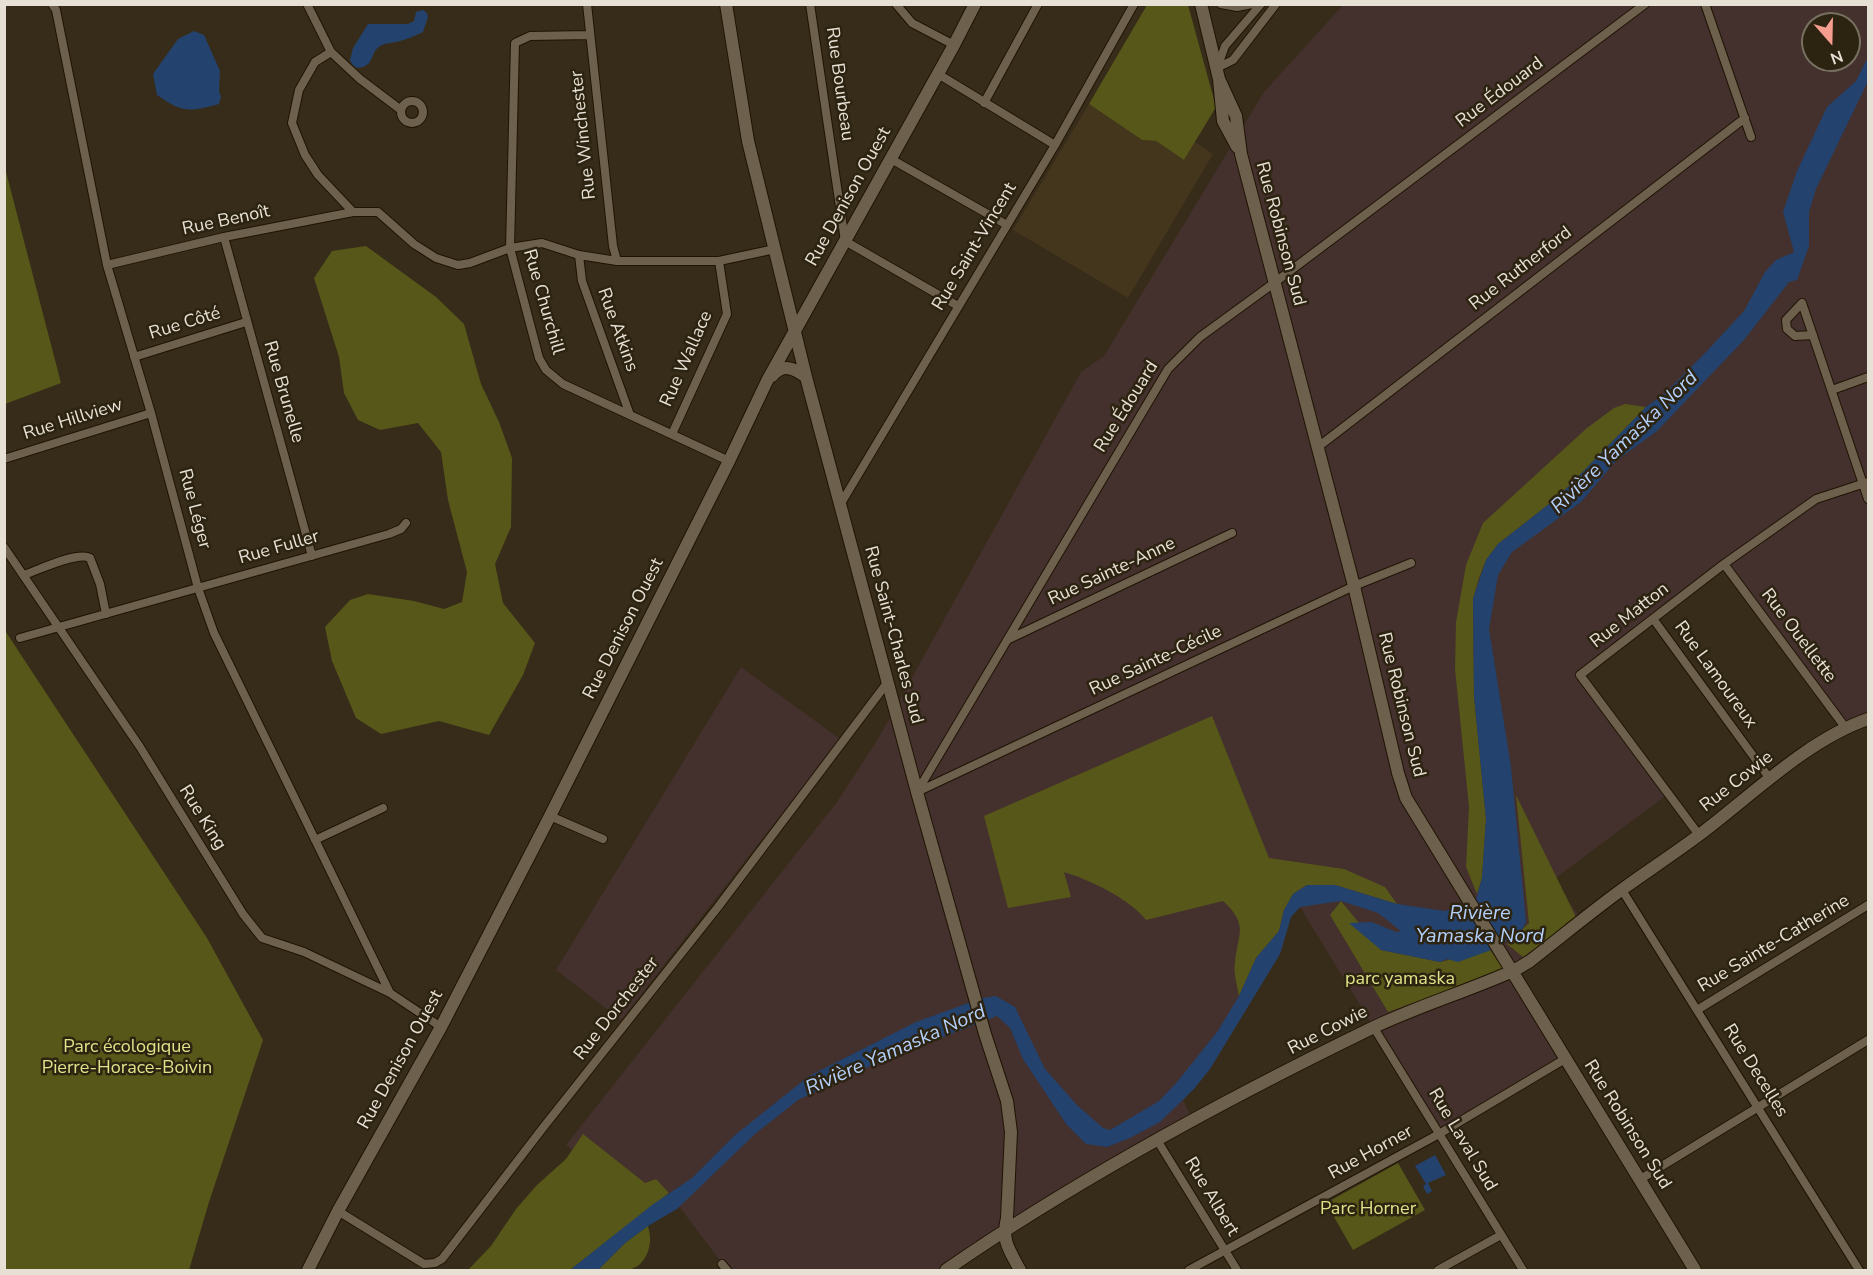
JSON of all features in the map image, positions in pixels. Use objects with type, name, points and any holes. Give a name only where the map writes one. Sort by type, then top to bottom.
[{"type":"street","points":[[308,4],[331,52],[360,79],[401,110]]},
{"type":"street","name":"Rue Winchester","points":[[587,4],[613,246],[617,261]]},
{"type":"street","name":"Rue Saint-Charles Sud","points":[[726,4],[748,141],[806,377],[917,792],[985,1034],[1007,1101],[1011,1132],[1004,1231],[1005,1242],[1020,1270]]},
{"type":"street","name":"Rue Bourbeau","points":[[810,4],[845,241]]},
{"type":"street","points":[[896,4],[912,23],[954,45]]},
{"type":"street","name":"Rue Denison Ouest","points":[[308,1270],[338,1211],[441,1027],[550,816],[767,381],[975,4]]},
{"type":"street","points":[[984,103],[1038,4]]},
{"type":"street","name":"Rue Saint-Vincent","points":[[840,505],[1055,145],[1134,4]]},
{"type":"street","name":"Rue Robinson Sud","points":[[1201,4],[1218,73],[1236,117],[1241,154],[1354,586],[1398,773],[1406,798],[1695,1270]]},
{"type":"street","points":[[1221,4],[1237,7],[1252,4]]},
{"type":"street","points":[[1218,73],[1225,46],[1261,4]]},
{"type":"street","points":[[1218,73],[1233,60],[1276,4]]},
{"type":"street","name":"Rue Édouard","points":[[917,792],[1168,369],[1200,337],[1645,4]]},
{"type":"street","points":[[1705,4],[1751,137]]},
{"type":"street","name":"Rue Léger","points":[[57,6],[107,265],[151,413],[198,588],[213,633],[390,993]]},
{"type":"street","name":"Rue Churchill","points":[[590,35],[531,36],[515,43],[510,248],[539,358],[546,370],[563,384],[729,461]]},
{"type":"street","points":[[331,52],[315,62],[298,90],[291,123],[305,155],[318,176],[353,212]]},
{"type":"street","points":[[938,74],[1055,145]]},
{"type":"street","name":"Rue Rutherford","points":[[1317,447],[1745,118]]},
{"type":"street","points":[[891,159],[1007,225]]},
{"type":"street","name":"Rue Benoît","points":[[107,265],[224,237],[353,212],[378,213],[414,244],[436,258],[458,265],[470,263],[510,248],[542,243],[579,255],[617,261],[719,261],[775,249]]},
{"type":"street","name":"Rue Brunelle","points":[[224,237],[312,556]]},
{"type":"street","points":[[845,241],[958,306]]},
{"type":"street","name":"Rue Atkins","points":[[579,255],[582,280],[630,415]]},
{"type":"street","name":"Rue Wallace","points":[[672,434],[726,314],[719,261]]},
{"type":"street","name":"Rue Côté","points":[[134,357],[246,322]]},
{"type":"street","points":[[1813,335],[1866,483],[1869,499]]},
{"type":"street","points":[[767,381],[776,370],[786,367],[797,370],[806,377]]},
{"type":"street","points":[[1832,390],[1869,377]]},
{"type":"street","name":"Rue Hillview","points":[[4,459],[151,413]]},
{"type":"street","name":"Rue Matton","points":[[1699,835],[1581,675],[1724,564],[1816,499],[1866,483]]},
{"type":"street","name":"Rue Fuller","points":[[20,638],[389,534],[401,529],[406,523]]},
{"type":"street","name":"Rue Sainte-Anne","points":[[1007,640],[1232,533]]},
{"type":"street","name":"Rue King","points":[[4,547],[140,747],[243,914],[262,938],[304,952],[390,993],[441,1027]]},
{"type":"street","points":[[24,575],[86,555],[90,558],[100,584],[106,614]]},
{"type":"street","name":"Rue Sainte-Cécile","points":[[917,792],[1354,586],[1411,562]]},
{"type":"street","name":"Rue Ouellette","points":[[1724,564],[1845,727]]},
{"type":"street","name":"Rue Lamoureux","points":[[1654,620],[1770,779]]},
{"type":"street","name":"Rue Dorchester","points":[[338,1211],[424,1264],[435,1263],[442,1259],[718,907],[888,683]]},
{"type":"street","name":"Rue Cowie","points":[[946,1270],[1004,1231],[1157,1140],[1374,1028],[1509,968],[1530,961],[1770,779],[1845,727],[1869,719]]},
{"type":"street","points":[[315,840],[382,808]]},
{"type":"street","points":[[550,816],[603,839]]},
{"type":"street","name":"Rue Decelles","points":[[1622,890],[1859,1270]]},
{"type":"street","name":"Rue Sainte-Catherine","points":[[1697,1010],[1869,905]]},
{"type":"street","name":"Rue Laval Sud","points":[[1374,1028],[1522,1270]]},
{"type":"street","points":[[1640,1180],[1869,1040]]},
{"type":"street","name":"Rue Horner","points":[[1189,1270],[1439,1134],[1565,1059]]},
{"type":"street","name":"Rue Albert","points":[[1157,1140],[1237,1270]]},
{"type":"street","points":[[1438,1270],[1501,1235]]},
{"type":"shaded area","points":[[1343,5],[1868,5],[1868,719],[1845,727],[1724,564],[1581,675],[1668,794],[1553,880],[1582,920],[1512,972],[1565,1059],[1439,1134],[1300,907],[1291,917],[1280,954],[1210,1069],[1183,1101],[1193,1120],[946,1270],[727,1270],[669,1193],[652,1205],[566,1145],[837,802],[878,739],[1081,372],[1104,356],[1264,92]]},
{"type":"shaded area","points":[[1089,104],[1142,140],[1156,141],[1184,160],[1195,142],[1213,154],[1128,298],[1013,230]]},
{"type":"shaded area","points":[[741,667],[840,739],[621,1020],[556,970]]},
{"type":"green space","points":[[1147,5],[1188,5],[1216,107],[1184,160],[1156,141],[1142,140],[1089,104]]},
{"type":"green space","points":[[5,168],[61,383],[4,404]]},
{"type":"green space","points":[[366,246],[436,297],[464,324],[481,384],[499,422],[512,458],[511,527],[495,564],[503,603],[535,643],[523,675],[489,735],[439,721],[381,734],[356,718],[332,661],[325,627],[350,600],[368,594],[414,601],[444,609],[462,602],[467,572],[448,500],[441,452],[418,423],[380,430],[358,420],[344,393],[339,357],[314,278],[332,251]]},
{"type":"green space","points":[[1625,404],[1646,407],[1558,497],[1498,544],[1486,560],[1479,578],[1473,599],[1474,696],[1486,819],[1482,878],[1477,894],[1466,867],[1469,807],[1455,669],[1456,622],[1466,565],[1483,523],[1587,428],[1614,408]]},
{"type":"green space","name":"Parc écologique Pierre-Horace-Boivin","points":[[4,629],[207,938],[263,1040],[189,1270],[5,1270]]},
{"type":"green space","points":[[1212,716],[1269,858],[1344,869],[1385,887],[1397,904],[1335,885],[1307,885],[1293,894],[1284,910],[1279,931],[1256,958],[1239,996],[1234,970],[1239,923],[1223,901],[1146,920],[1139,912],[1109,891],[1064,872],[1071,897],[1008,908],[984,816]]},
{"type":"green space","points":[[1516,795],[1577,919],[1523,957],[1507,944],[1529,923]]},
{"type":"green space","name":"parc yamaska","points":[[1341,901],[1381,950],[1440,962],[1490,950],[1504,969],[1388,1012],[1330,915]]},
{"type":"green space","points":[[583,1134],[645,1183],[656,1179],[669,1193],[570,1270],[468,1270],[491,1246],[516,1209],[537,1185],[566,1159]]},
{"type":"green space","name":"Parc Horner","points":[[1398,1163],[1425,1210],[1353,1250],[1326,1203]]},
{"type":"green space","points":[[648,1226],[649,1247],[643,1261],[627,1270],[598,1270],[625,1243]]},
{"type":"water","points":[[423,10],[428,17],[423,32],[378,47],[365,66],[358,68],[352,64],[350,60],[353,48],[368,24],[408,24],[414,21],[416,12]]},
{"type":"water","points":[[194,31],[204,35],[220,71],[221,97],[219,104],[186,109],[173,105],[157,95],[153,74],[178,39]]},
{"type":"water","name":"Rivière Yamaska Nord","points":[[1868,57],[1868,81],[1816,189],[1809,212],[1809,246],[1797,280],[1789,282],[1744,340],[1657,431],[1616,461],[1581,502],[1512,552],[1498,575],[1489,629],[1511,767],[1526,922],[1522,930],[1494,949],[1458,962],[1447,959],[1440,962],[1381,950],[1349,923],[1372,922],[1396,932],[1401,931],[1378,913],[1341,901],[1300,907],[1291,917],[1280,954],[1210,1069],[1194,1089],[1160,1122],[1130,1138],[1107,1147],[1086,1144],[1066,1124],[1023,1059],[1010,1028],[997,1016],[881,1061],[798,1100],[755,1134],[677,1209],[625,1243],[598,1270],[570,1270],[652,1205],[692,1178],[735,1135],[809,1076],[916,1022],[982,998],[996,996],[1015,1007],[1045,1069],[1077,1105],[1103,1128],[1110,1130],[1159,1101],[1177,1082],[1217,1032],[1239,996],[1256,958],[1279,931],[1284,910],[1293,894],[1307,885],[1335,885],[1397,904],[1445,911],[1476,899],[1482,878],[1486,819],[1474,696],[1473,599],[1486,560],[1498,544],[1558,497],[1646,407],[1664,394],[1705,353],[1744,311],[1765,272],[1776,260],[1794,252],[1783,212],[1797,171],[1827,107],[1856,81]]},
{"type":"water","points":[[1435,1155],[1446,1175],[1428,1183],[1432,1191],[1427,1194],[1423,1186],[1426,1184],[1415,1166]]}]
